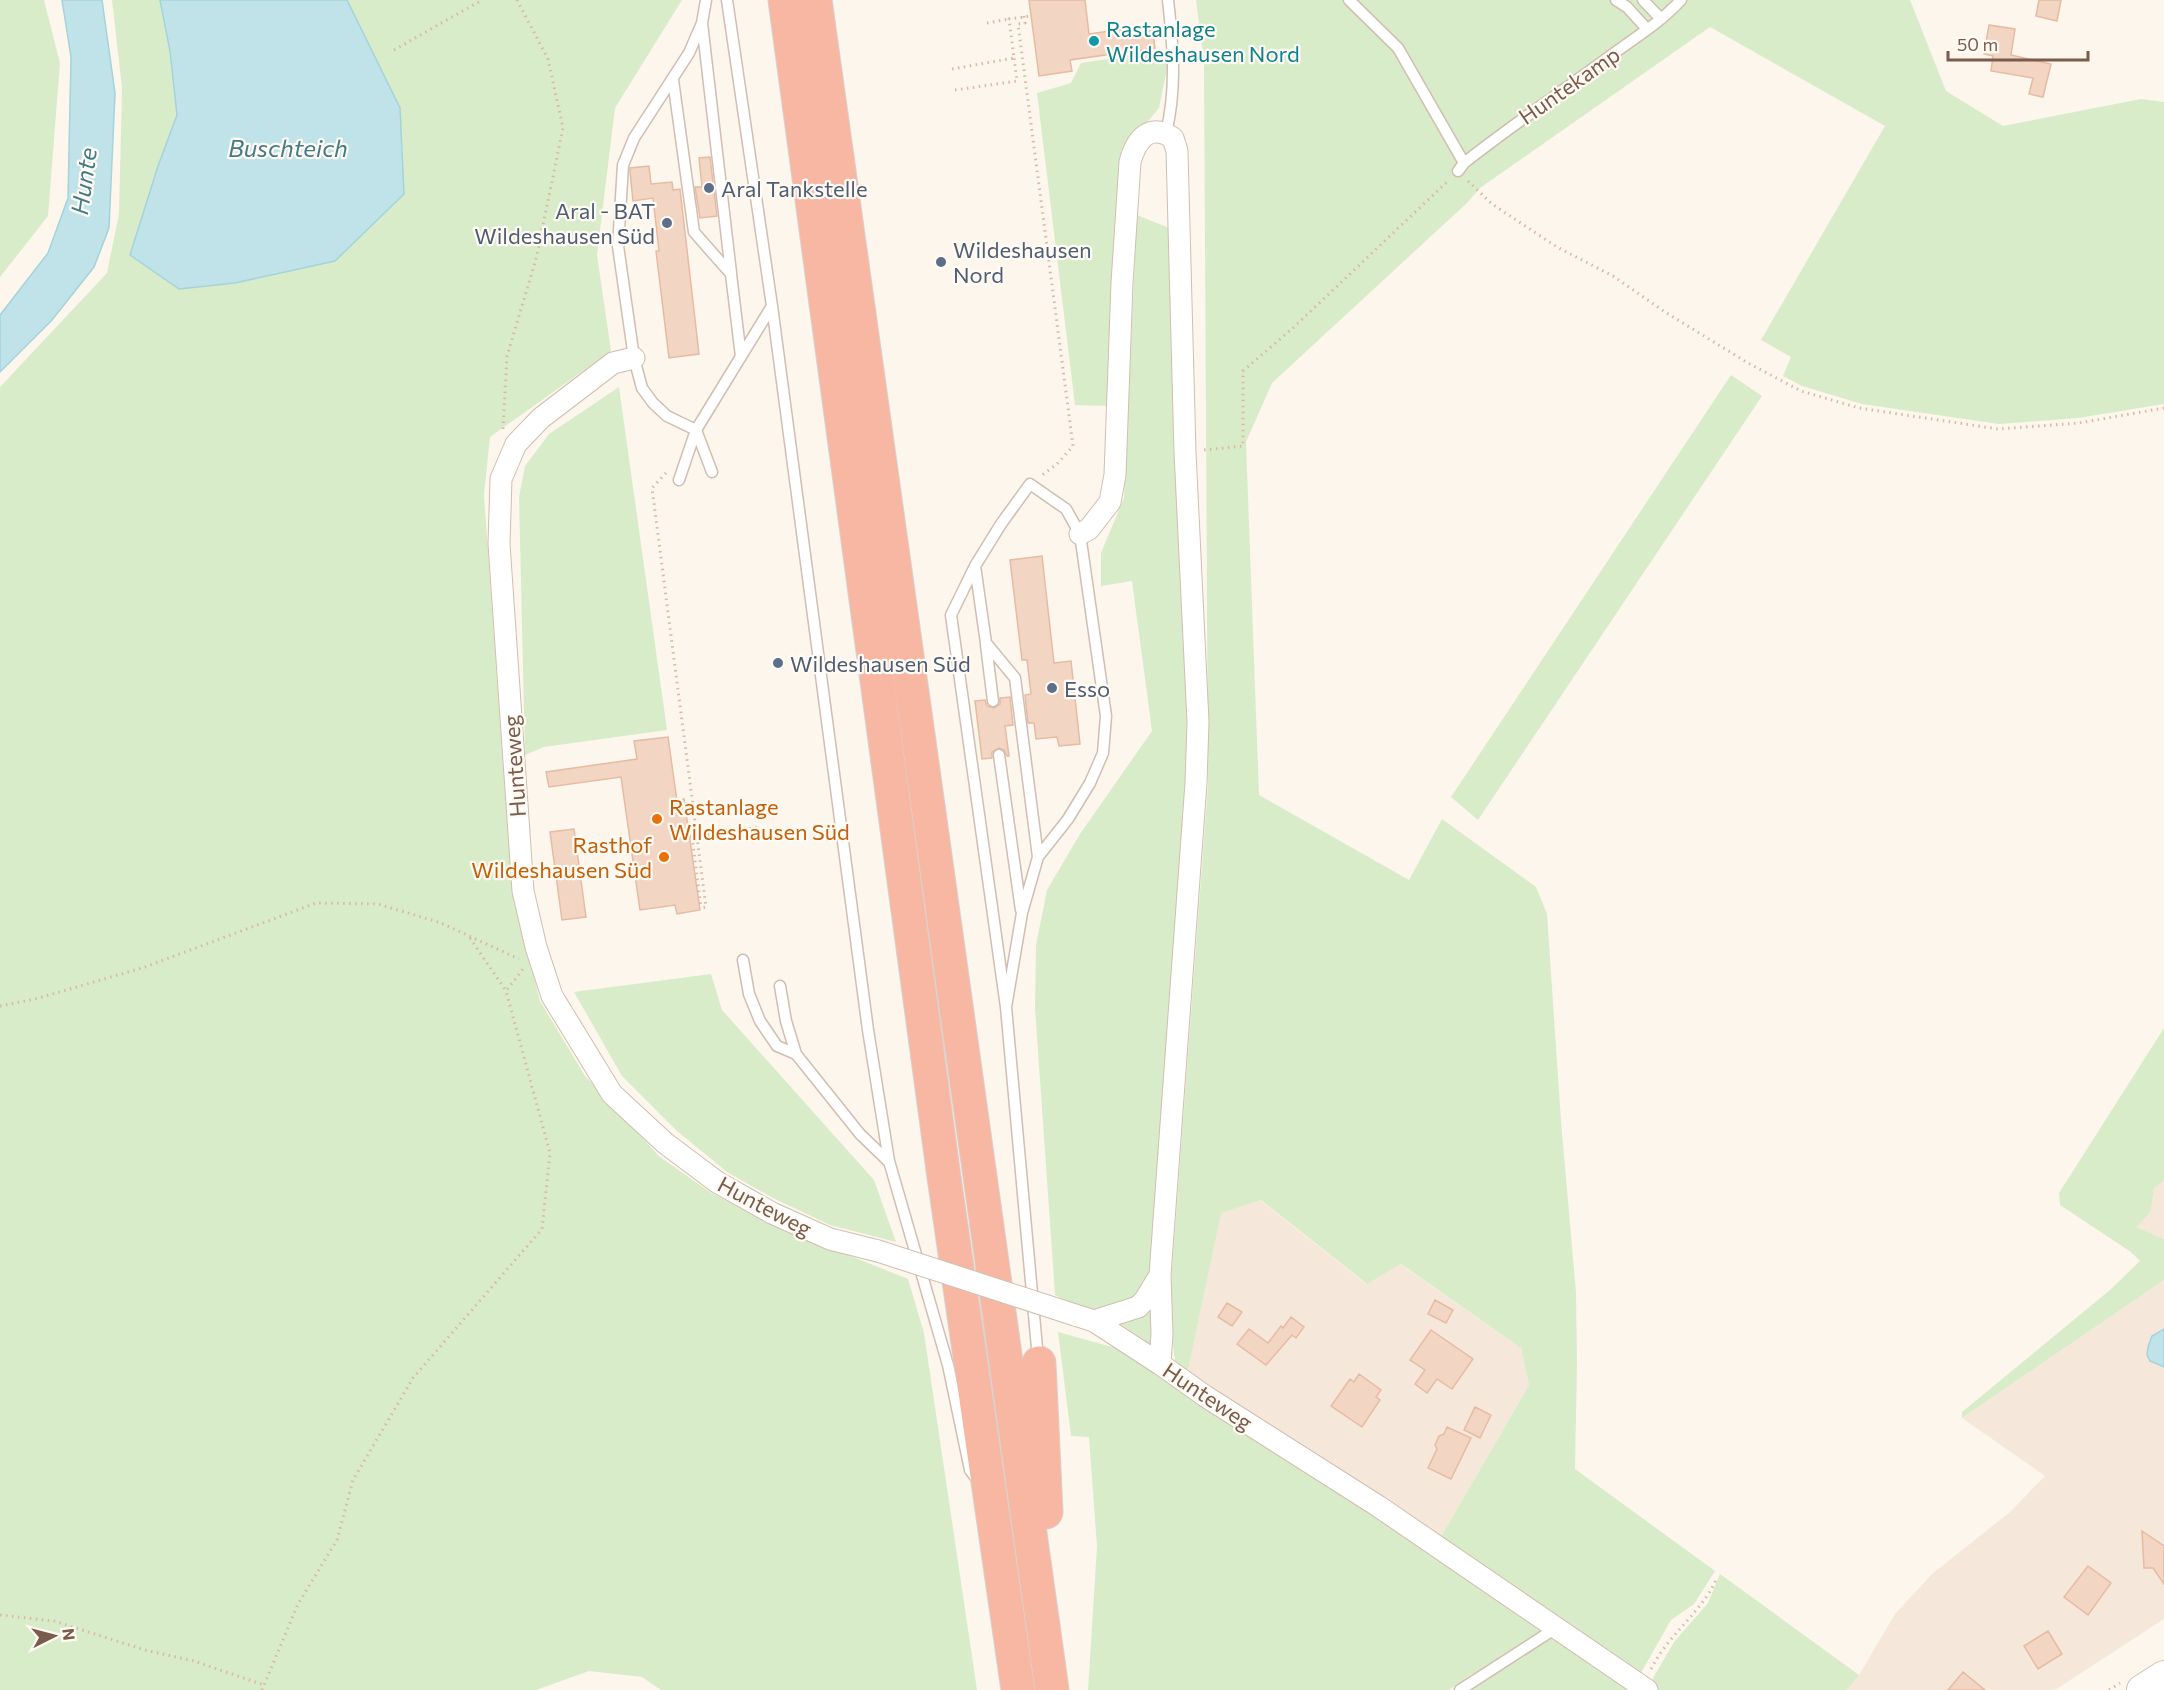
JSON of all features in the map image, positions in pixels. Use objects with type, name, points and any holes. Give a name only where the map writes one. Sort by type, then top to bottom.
[{"type":"highway","points":[[784,0],[939,1141],[1018,1690]]},
{"type":"highway","points":[[815,0],[1052,1690]]},
{"type":"highway","points":[[1039,1363],[1043,1477],[1050,1567],[1040,1615]]},
{"type":"main road","points":[[2142,1690],[2164,1676]]},
{"type":"street","points":[[1080,534],[1089,529],[1110,501],[1115,475],[1130,162],[1135,144],[1143,137],[1152,133],[1166,133],[1173,138],[1177,151],[1185,452],[1198,722],[1196,783],[1161,1275],[1160,1364]]},
{"type":"street","name":"Hunteweg","points":[[634,358],[614,363],[541,418],[516,444],[501,479],[499,544],[523,891],[533,959],[552,996],[612,1094],[665,1143],[717,1182],[772,1213],[830,1239],[878,1251],[1085,1318],[1378,1506],[1645,1689]]},
{"type":"street","points":[[1085,1318],[1138,1307],[1161,1275]]},
{"type":"lane","points":[[706,0],[702,23],[689,53],[673,80],[649,112],[634,138],[623,165],[618,246],[634,358],[642,388],[667,416],[696,429],[712,472]]},
{"type":"lane","points":[[727,0],[772,306],[868,1030],[889,1161],[948,1365],[970,1470],[990,1495]]},
{"type":"lane","points":[[1166,133],[1172,107],[1174,57],[1167,0]]},
{"type":"lane","points":[[1349,0],[1398,48],[1461,167]]},
{"type":"lane","points":[[1616,0],[1627,7],[1647,29]]},
{"type":"lane","points":[[1643,0],[1661,19]]},
{"type":"lane","name":"Huntekamp","points":[[1461,167],[1512,124],[1560,93],[1661,19],[1681,0]]},
{"type":"lane","points":[[702,23],[741,358]]},
{"type":"lane","points":[[673,80],[694,232],[731,274]]},
{"type":"lane","points":[[680,480],[696,429],[772,306]]},
{"type":"lane","points":[[1006,1007],[1022,913],[1038,857],[1068,819],[1090,783],[1103,753],[1106,716],[1080,534],[1066,509],[1030,484],[1001,524],[975,566],[951,615],[1006,1007],[1039,1363]]},
{"type":"lane","points":[[975,566],[993,701]]},
{"type":"lane","points":[[986,643],[1015,678],[1038,857]]},
{"type":"lane","points":[[999,755],[1022,913]]},
{"type":"lane","points":[[743,960],[749,994],[760,1021],[777,1046],[796,1053]]},
{"type":"lane","points":[[780,986],[786,1021],[796,1053],[860,1134],[889,1161]]},
{"type":"lane","points":[[1460,1690],[1556,1628]]},
{"type":"path","points":[[394,50],[482,0]]},
{"type":"path","points":[[503,434],[507,356],[536,259],[563,128],[548,60],[518,0]]},
{"type":"path","points":[[1024,16],[1024,23],[1018,24],[1073,446],[1057,464],[1030,484]]},
{"type":"path","points":[[987,22],[1031,16]]},
{"type":"path","points":[[955,90],[1017,81],[1009,19]]},
{"type":"path","points":[[952,69],[1014,58]]},
{"type":"path","points":[[1185,452],[1243,446],[1243,371],[1294,327],[1461,167],[1492,204],[1557,247],[1613,276],[1665,312],[1801,391],[1859,408],[1998,429],[2079,423],[2164,408]]},
{"type":"path","points":[[670,468],[652,488],[701,908],[706,908],[693,837]]},
{"type":"path","points":[[693,837],[759,827]]},
{"type":"path","points":[[0,1006],[39,998],[145,967],[316,903],[378,904],[441,923],[520,960],[533,959]]},
{"type":"path","points":[[262,1690],[298,1604],[338,1540],[353,1480],[413,1378],[542,1229],[550,1153],[506,991],[470,938]]},
{"type":"path","points":[[506,991],[533,959]]},
{"type":"path","points":[[1645,1689],[1652,1666],[1669,1639],[1698,1610],[1709,1595],[1717,1578]]},
{"type":"path","points":[[0,1615],[54,1621],[145,1650],[194,1661],[264,1685]]},
{"type":"shaded area","points":[[2164,1181],[2164,1239],[2137,1227],[2151,1211],[2154,1188]]},
{"type":"shaded area","points":[[1260,1200],[1366,1284],[1400,1264],[1521,1348],[1529,1385],[1438,1542],[1187,1375],[1220,1213]]},
{"type":"shaded area","points":[[2164,1280],[2164,1619],[2055,1690],[1847,1690],[1859,1675],[1895,1614],[1932,1574],[2010,1512],[2045,1476],[1962,1418]]},
{"type":"green space","points":[[0,0],[44,0],[60,63],[48,216],[0,277]]},
{"type":"green space","points":[[112,0],[682,0],[615,108],[597,255],[611,351],[490,437],[484,495],[512,891],[540,1001],[585,1076],[660,1157],[710,1192],[768,1223],[908,1279],[924,1333],[977,1690],[661,1690],[642,1677],[589,1671],[536,1690],[0,1690],[0,387],[107,273],[119,214],[122,88]]},
{"type":"green space","points":[[1196,0],[1910,0],[1946,91],[2003,126],[2141,99],[2164,102],[2164,404],[2078,418],[1999,424],[1862,404],[1802,386],[1783,376],[1791,357],[1761,340],[1885,126],[1710,27],[1480,188],[1467,203],[1272,383],[1246,442],[1259,795],[1409,880],[1442,819],[1536,887],[1547,914],[1561,1121],[1576,1292],[1575,1469],[1715,1571],[1694,1604],[1671,1620],[1638,1678],[1438,1542],[1529,1385],[1521,1348],[1401,1264],[1367,1284],[1261,1200],[1221,1213],[1187,1375],[1176,1370],[1169,1310],[1208,785],[1204,62]]},
{"type":"green space","points":[[1167,50],[1167,69],[1159,108],[1130,143],[1108,406],[1075,405],[1037,93],[1071,83],[1081,63]]},
{"type":"green space","points":[[1137,215],[1169,228],[1187,718],[1186,785],[1154,1262],[1140,1293],[1122,1305],[1089,1311],[1055,1295],[1035,1008],[1036,945],[1047,890],[1080,834],[1152,731],[1132,581],[1101,586],[1101,553],[1124,498]]},
{"type":"green space","points":[[1731,375],[1762,396],[1478,820],[1451,797]]},
{"type":"green space","points":[[619,387],[667,730],[544,747],[525,755],[519,497],[525,466],[549,434]]},
{"type":"green space","points":[[711,974],[722,1010],[874,1180],[896,1242],[830,1225],[773,1198],[727,1172],[677,1131],[622,1076],[574,992]]},
{"type":"green space","points":[[2164,1028],[2164,1181],[2154,1188],[2151,1211],[2137,1227],[2164,1239],[2164,1280],[1962,1418],[1962,1412],[2110,1290],[2140,1261],[2131,1252],[2060,1205],[2059,1193]]},
{"type":"green space","points":[[1151,1305],[1155,1347],[1116,1321]]},
{"type":"green space","points":[[1058,1332],[1130,1352],[1190,1398],[1434,1550],[1549,1629],[1449,1690],[1088,1690],[1097,1546],[1089,1437],[1071,1436]]},
{"type":"green space","points":[[1720,1574],[1859,1675],[1847,1690],[1658,1690],[1649,1685],[1674,1642],[1708,1603]]},
{"type":"green space","points":[[1554,1634],[1634,1690],[1470,1690]]},
{"type":"water","name":"Hunte","points":[[62,0],[102,0],[115,93],[109,228],[94,267],[52,320],[0,372],[0,315],[48,253],[68,198],[71,57]]},
{"type":"water","name":"Buschteich","points":[[160,0],[347,0],[400,108],[404,194],[335,261],[235,283],[179,289],[130,255],[177,115],[170,51]]},
{"type":"water","points":[[2164,1329],[2164,1367],[2150,1361],[2147,1355],[2152,1336]]},
{"type":"building","name":"Rastanlage Wildeshausen Nord","points":[[1029,0],[1085,0],[1089,34],[1152,25],[1155,48],[1070,60],[1072,71],[1039,76]]},
{"type":"building","points":[[2039,0],[2061,0],[2057,21],[2036,16]]},
{"type":"building","points":[[1989,25],[2015,29],[2011,55],[2051,64],[2043,97],[2029,94],[2033,78],[1991,71],[1993,56],[1984,54]]},
{"type":"building","points":[[710,157],[717,216],[700,218],[695,187],[702,187],[699,158]]},
{"type":"building","points":[[649,166],[651,184],[672,182],[673,190],[680,189],[699,354],[669,358],[656,251],[659,251],[653,198],[633,201],[630,168]]},
{"type":"building","points":[[1042,556],[1054,663],[1071,661],[1080,744],[1059,746],[1057,737],[1036,739],[1034,723],[1028,723],[1025,695],[1031,694],[1027,660],[1022,660],[1010,560]]},
{"type":"building","points":[[1010,697],[1013,725],[1005,726],[1009,756],[999,748],[992,752],[992,758],[982,759],[975,701],[985,700],[987,706],[994,708],[1000,704],[1000,698]]},
{"type":"building","name":"Rastanlage Wildeshausen Süd","points":[[668,737],[677,801],[684,799],[700,910],[677,914],[675,905],[640,910],[621,777],[549,787],[546,772],[637,759],[634,741]]},
{"type":"building","points":[[574,829],[586,917],[562,920],[550,832]]},
{"type":"building","points":[[1435,1300],[1453,1310],[1446,1323],[1428,1314]]},
{"type":"building","points":[[1227,1303],[1242,1312],[1232,1326],[1218,1317]]},
{"type":"building","points":[[1291,1317],[1304,1327],[1296,1338],[1292,1335],[1266,1365],[1237,1344],[1249,1329],[1268,1343]]},
{"type":"building","points":[[1431,1330],[1473,1359],[1452,1389],[1437,1379],[1427,1393],[1415,1384],[1425,1370],[1410,1360]]},
{"type":"building","points":[[1359,1374],[1381,1390],[1376,1397],[1380,1400],[1362,1427],[1331,1406],[1350,1379],[1354,1382]]},
{"type":"building","points":[[1475,1407],[1491,1415],[1480,1438],[1464,1430]]},
{"type":"building","points":[[1447,1427],[1471,1438],[1451,1479],[1428,1468],[1437,1449],[1435,1445],[1439,1436],[1444,1434]]},
{"type":"building","points":[[2142,1531],[2164,1546],[2164,1584],[2153,1568],[2144,1568]]},
{"type":"building","points":[[2088,1566],[2111,1583],[2088,1615],[2064,1597]]},
{"type":"building","points":[[2048,1631],[2062,1654],[2038,1669],[2024,1646]]},
{"type":"building","points":[[1963,1672],[1985,1690],[1948,1690]]},
{"type":"place","name":"Rastanlage Wildeshausen Nord","points":[[1094,41]]},
{"type":"place","name":"Aral Tankstelle","points":[[709,188]]},
{"type":"place","name":"Aral - BAT Wildeshausen Süd","points":[[667,223]]},
{"type":"place","name":"Wildeshausen Nord","points":[[941,262]]},
{"type":"place","name":"Wildeshausen Süd","points":[[778,663]]},
{"type":"place","name":"Esso","points":[[1052,688]]},
{"type":"place","name":"Rastanlage Wildeshausen Süd","points":[[657,819]]},
{"type":"place","name":"Rasthof Wildeshausen Süd","points":[[664,857]]}]
